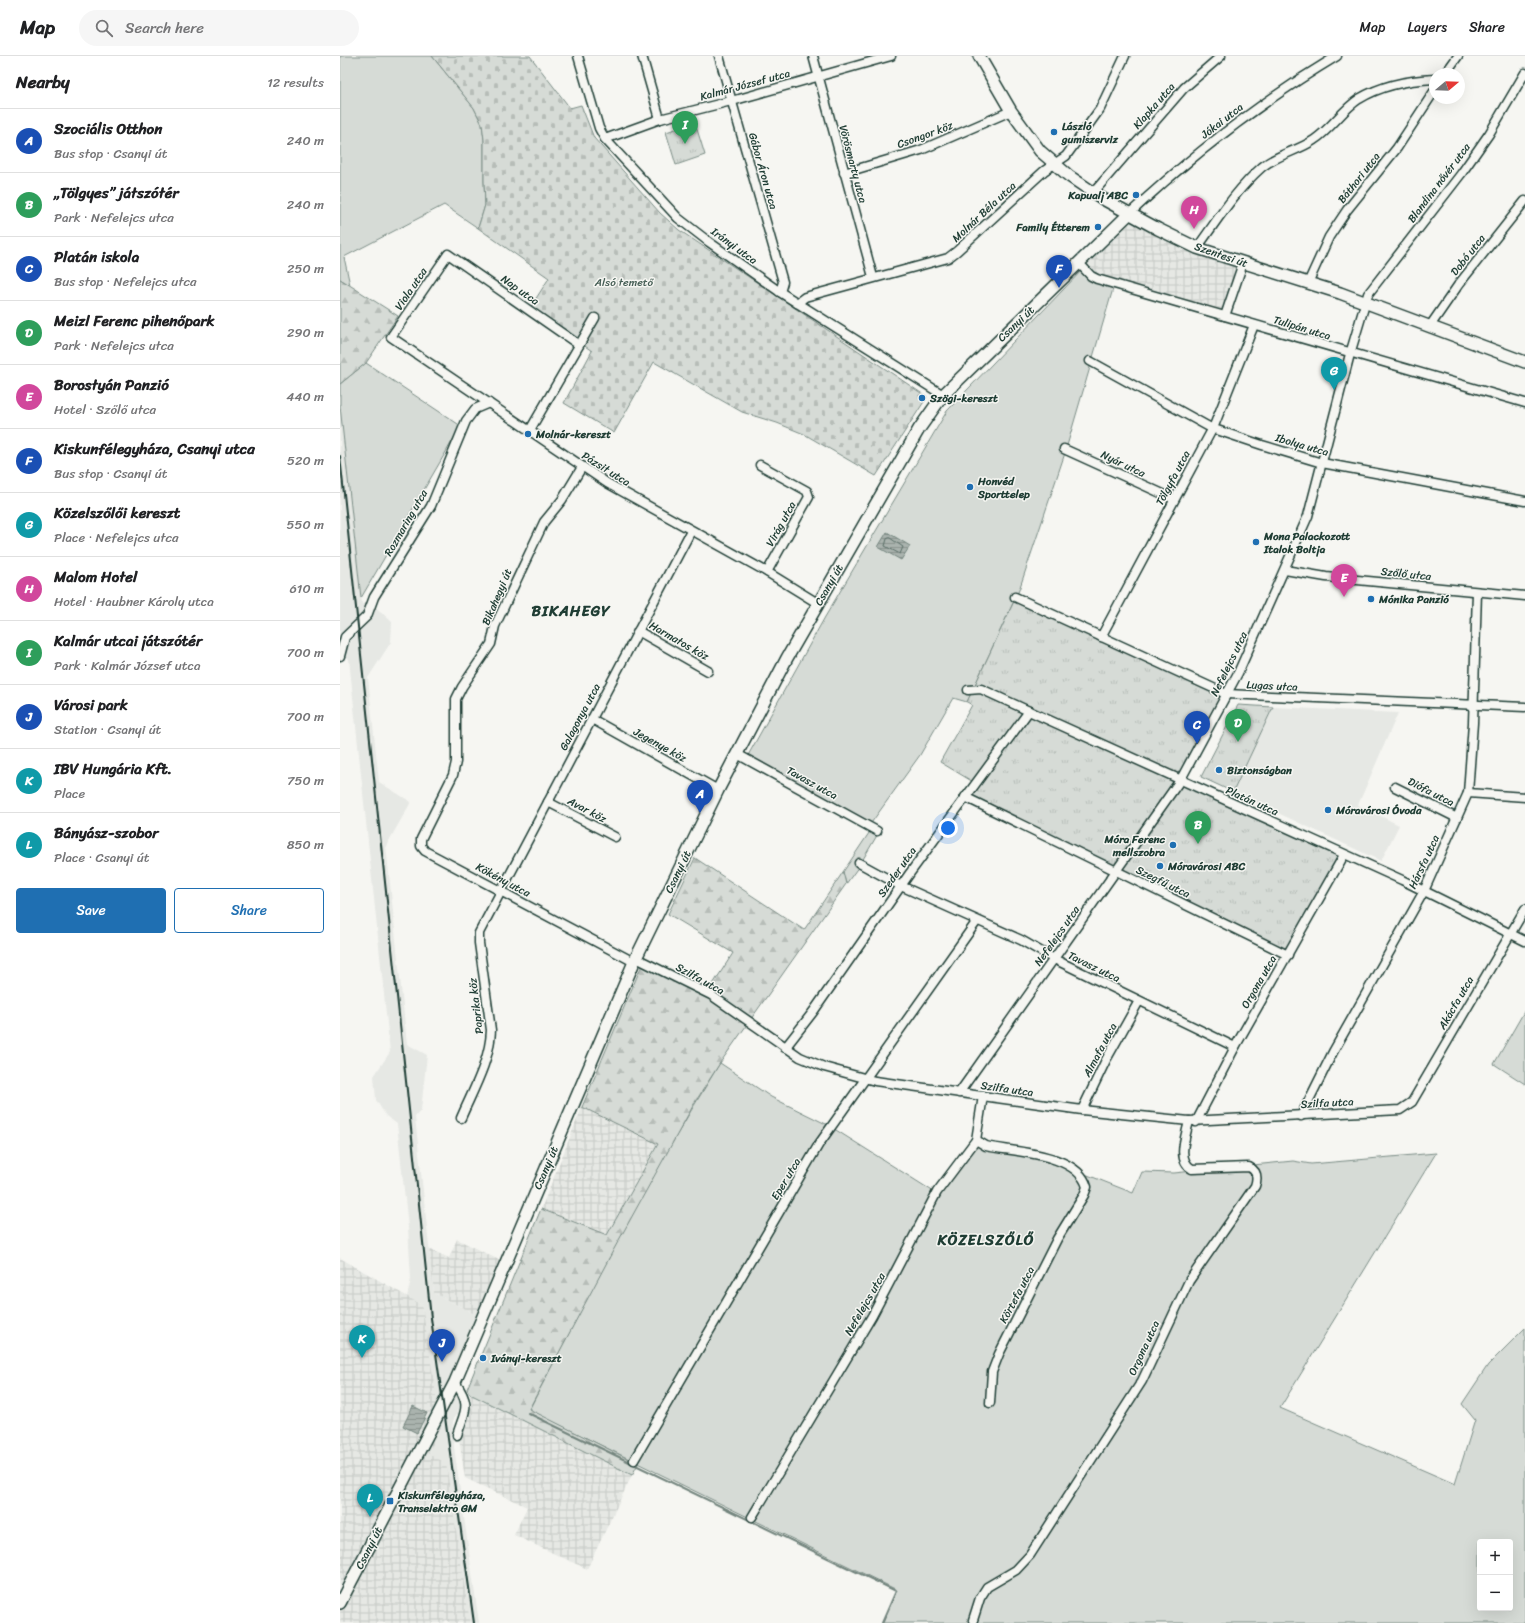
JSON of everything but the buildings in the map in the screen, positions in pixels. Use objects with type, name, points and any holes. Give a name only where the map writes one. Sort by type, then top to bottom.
[{"type":"street","name":"Irányi utca","points":[[578,56],[599,128],[605,139],[678,218],[780,292],[943,395]]},
{"type":"street","points":[[642,56],[660,119]]},
{"type":"street","name":"Gábor Áron utca","points":[[719,56],[783,282],[780,292]]},
{"type":"street","name":"Vörösmarty utca","points":[[812,56],[873,277]]},
{"type":"street","name":"Kalmár József utca","points":[[605,139],[660,119],[891,56]]},
{"type":"street","name":"Szentesi út","points":[[979,56],[1011,111],[1040,151],[1055,165],[1093,193],[1197,248],[1308,282],[1525,362]]},
{"type":"street","name":"Molnár Béla utca","points":[[798,303],[805,297],[873,277],[948,258],[958,251],[1044,171],[1055,165],[1066,156],[1100,109],[1125,56]]},
{"type":"street","name":"Klapka utca","points":[[1093,193],[1184,88],[1221,56]]},
{"type":"street","name":"Jókai utca","points":[[1130,213],[1180,168],[1263,103],[1337,56]]},
{"type":"street","points":[[1449,68],[1458,56]]},
{"type":"street","name":"Blandina nővér utca","points":[[1365,302],[1368,294],[1481,145],[1525,73]]},
{"type":"street","points":[[1197,248],[1229,201],[1263,167],[1286,152],[1313,141],[1359,100],[1393,84],[1429,79]]},
{"type":"street","name":"Báthori utca","points":[[1308,282],[1329,237],[1347,210],[1397,148],[1429,99]]},
{"type":"street","name":"Csongor köz","points":[[844,173],[921,150],[1011,111]]},
{"type":"street","name":"Dobó utca","points":[[1430,326],[1459,284],[1525,201]]},
{"type":"street","name":"Csanyi út","points":[[340,1603],[455,1382],[635,960],[718,790],[787,658],[919,429],[943,395],[1130,213]]},
{"type":"street","name":"Viola utca","points":[[391,337],[448,254]]},
{"type":"street","name":"Nap utca","points":[[448,254],[579,345]]},
{"type":"street","points":[[1225,316],[1241,269],[1241,262]]},
{"type":"street","name":"Tulipán utca","points":[[1078,263],[1091,276],[1103,281],[1350,354],[1525,403]]},
{"type":"street","name":"Nefelejcs utca","points":[[959,1093],[1181,779],[1226,694],[1285,570],[1308,516],[1365,302]]},
{"type":"street","points":[[530,430],[595,318]]},
{"type":"street","name":"Tölgyfa utca","points":[[1102,636],[1212,428],[1254,325]]},
{"type":"street","name":"Pázsit utca","points":[[391,337],[530,430],[582,467],[691,531],[767,572],[819,604]]},
{"type":"street","name":"Ibolya utca","points":[[1090,361],[1212,428],[1322,463],[1525,501]]},
{"type":"street","name":"Rozmaring utca","points":[[340,656],[345,637],[368,616],[374,596],[431,506],[466,420],[474,409],[489,403]]},
{"type":"street","name":"Nyár utca","points":[[1064,449],[1174,499]]},
{"type":"street","name":"Virág utca","points":[[760,465],[807,490],[809,497],[767,572]]},
{"type":"street","name":"Bikahegyi út","points":[[448,788],[456,762],[456,699],[462,687],[491,644],[495,626],[544,522],[562,500],[582,467]]},
{"type":"street","name":"Galagonya utca","points":[[490,913],[691,531]]},
{"type":"street","name":"Szőlő utca","points":[[1285,570],[1326,576],[1525,596]]},
{"type":"street","name":"Hársfa utca","points":[[1301,1116],[1333,1052],[1424,891],[1468,793],[1473,705],[1476,592]]},
{"type":"street","name":"Lugas utca","points":[[1015,597],[1226,694],[1525,707]]},
{"type":"street","name":"Harmatos köz","points":[[638,631],[708,671]]},
{"type":"street","name":"Platán utca","points":[[968,690],[981,689],[1029,710],[1424,891],[1525,941]]},
{"type":"street","name":"Szeder utca","points":[[785,1048],[813,1012],[901,886],[1029,710]]},
{"type":"street","name":"Jegenye köz","points":[[592,719],[718,790]]},
{"type":"street","name":"Tavasz utca","points":[[737,754],[877,831]]},
{"type":"street","name":"Diófa utca","points":[[1395,787],[1457,818]]},
{"type":"street","name":"Kökény utca","points":[[448,788],[421,839],[421,846],[425,851],[635,960]]},
{"type":"street","points":[[1468,793],[1525,797]]},
{"type":"street","name":"Szegfű utca","points":[[965,797],[1288,955]]},
{"type":"street","name":"Avar köz","points":[[548,802],[615,837]]},
{"type":"street","name":"Orgona utca","points":[[973,1620],[980,1598],[987,1587],[1016,1570],[1030,1555],[1142,1381],[1189,1281],[1255,1186],[1257,1176],[1249,1167],[1192,1169],[1188,1167],[1182,1157],[1193,1121],[1344,855]]},
{"type":"street","name":"Tavasz utca","points":[[859,862],[901,886],[1021,940],[1054,959],[1235,1047]]},
{"type":"street","name":"Akácfa utca","points":[[1406,1107],[1412,1102],[1525,909]]},
{"type":"street","name":"Paprika köz","points":[[461,1118],[488,1054],[490,1042],[491,1030],[479,933],[490,913]]},
{"type":"street","name":"Eper utca","points":[[634,1460],[816,1151],[864,1079],[977,921]]},
{"type":"street","name":"Szilfa utca","points":[[635,960],[711,995],[800,1057],[824,1067],[864,1079],[1082,1110],[1193,1121],[1400,1110],[1406,1107]]},
{"type":"street","name":"Almafa utca","points":[[1082,1110],[1106,1060],[1139,1001]]},
{"type":"street","name":"Nefelejcs utca","points":[[752,1517],[872,1316],[936,1192],[976,1140],[983,1096]]},
{"type":"street","name":"Körtefa utca","points":[[976,1140],[986,1146],[1056,1160],[1080,1174],[1087,1187],[1084,1195],[1057,1238],[999,1354],[992,1372],[990,1403]]},
{"type":"street","points":[[455,1382],[464,1396],[466,1406],[457,1435]]},
{"type":"shaded area","points":[[1134,219],[1239,263],[1223,314],[1100,278],[1085,267]]},
{"type":"shaded area","points":[[340,406],[362,604],[370,602],[392,622],[391,642],[368,678],[379,782],[411,802],[386,846],[407,1044],[427,1055],[421,1110],[415,1117],[434,1293],[482,1318],[455,1382],[461,1396],[461,1405],[453,1421],[452,1433],[479,1623],[470,1623],[428,1454],[422,1305],[407,1297],[411,1279],[408,1227],[397,1124],[386,1116],[376,1100],[374,1076],[390,1052],[349,659],[340,653]]},
{"type":"shaded area","points":[[1273,707],[1398,713],[1358,805],[1399,825],[1381,861],[1233,792]]},
{"type":"shaded area","points":[[582,1107],[658,1143],[607,1235],[541,1209]]},
{"type":"shaded area","points":[[457,1239],[503,1262],[482,1318],[434,1293],[429,1249],[449,1258]]},
{"type":"shaded area","points":[[340,1258],[422,1305],[441,1427],[428,1454],[446,1463],[470,1623],[450,1623],[446,1620],[444,1623],[340,1623]]},
{"type":"shaded area","points":[[470,1394],[632,1475],[587,1569],[514,1535],[527,1507],[465,1478],[459,1439],[472,1406]]},
{"type":"green space","points":[[340,56],[432,56],[474,108],[482,124],[484,140],[485,205],[478,228],[444,205],[344,257],[350,285],[340,279]]},
{"type":"green space","name":"Alsó temető","points":[[432,56],[530,56],[570,108],[581,105],[594,138],[660,213],[679,230],[927,397],[876,476],[804,434],[777,423],[742,412],[654,362],[614,433],[564,403],[592,351],[530,308],[549,278],[478,228],[485,205],[484,140],[482,124],[474,108]]},
{"type":"green space","points":[[695,123],[705,155],[676,165],[666,132]]},
{"type":"green space","points":[[1085,267],[1093,275],[1115,282],[1064,456],[1019,590],[967,702],[953,698],[920,755],[869,826],[746,759],[825,617],[947,411]]},
{"type":"green space","points":[[340,279],[398,316],[366,363],[340,384]]},
{"type":"green space","points":[[366,363],[461,426],[361,598],[340,406],[340,384]]},
{"type":"green space","points":[[1016,597],[1226,694],[1181,780],[1344,855],[1288,955],[965,797],[975,783],[940,762],[972,705],[967,702]]},
{"type":"green space","points":[[1238,705],[1273,707],[1233,792],[1201,777]]},
{"type":"green space","points":[[871,830],[879,832],[859,866],[846,884],[843,872]]},
{"type":"green space","points":[[695,858],[804,930],[843,872],[846,884],[720,1063],[694,1104],[614,1249],[529,1409],[638,1464],[632,1475],[470,1394],[467,1389],[541,1209],[607,1235],[658,1144],[582,1107],[644,960],[708,992],[733,953],[668,914]]},
{"type":"green space","points":[[1525,1010],[1525,1084],[1494,1064]]},
{"type":"green space","points":[[720,1063],[771,1097],[828,1125],[934,1192],[972,1142],[1042,1157],[1133,1193],[1142,1172],[1174,1173],[1293,1161],[1311,1164],[1436,1153],[1280,1408],[1455,1484],[1475,1420],[1462,1404],[1488,1365],[1525,1328],[1525,1623],[883,1623],[897,1590],[529,1410],[621,1235],[669,1148]]},
{"type":"water","points":[[887,532],[910,546],[901,560],[878,547]]},
{"type":"water","points":[[413,1406],[427,1413],[417,1433],[403,1426]]},
{"type":"waterway","points":[[528,1413],[896,1591],[882,1623]]},
{"type":"railway","points":[[340,456],[431,1318],[474,1623]]},
{"type":"place","name":"László gumiszerviz","points":[[1054,132]]},
{"type":"place","name":"Kalmár utcai játszótér","points":[[685,144]]},
{"type":"place","name":"Kapualj ABC","points":[[1136,195]]},
{"type":"place","name":"Family Étterem","points":[[1098,227]]},
{"type":"place","name":"Malom Hotel","points":[[1194,229]]},
{"type":"place","name":"Kiskunfélegyháza, Csanyi utca","points":[[1059,288]]},
{"type":"place","name":"Közelszőlői kereszt","points":[[1334,390]]},
{"type":"place","name":"Szögi-kereszt","points":[[922,398]]},
{"type":"place","name":"Molnár-kereszt","points":[[528,434]]},
{"type":"place","name":"Honvéd Sporttelep","points":[[970,487]]},
{"type":"place","name":"Mona Palackozott Italok Boltja","points":[[1256,542]]},
{"type":"place","name":"Borostyán Panzió","points":[[1344,597]]},
{"type":"place","name":"Mónika Panzió","points":[[1371,599]]},
{"type":"place","name":"Meizl Ferenc pihenőpark","points":[[1238,742]]},
{"type":"place","name":"Platán iskola","points":[[1197,744]]},
{"type":"place","name":"Biztonságban","points":[[1219,770]]},
{"type":"place","name":"Móravárosi Óvoda","points":[[1328,810]]},
{"type":"place","name":"Szociális Otthon","points":[[700,813]]},
{"type":"place","name":"„Tölgyes” játszótér","points":[[1198,844]]},
{"type":"place","name":"Móra Ferenc mellszobra","points":[[1173,845]]},
{"type":"place","name":"Móravárosi ABC","points":[[1160,866]]},
{"type":"place","name":"IBV Hungária Kft.","points":[[362,1358]]},
{"type":"place","name":"Iványi-kereszt","points":[[483,1358]]},
{"type":"place","name":"Városi park","points":[[442,1362]]},
{"type":"place","name":"Kiskunfélegyháza, Transelektro GM","points":[[390,1501]]},
{"type":"place","name":"Bányász-szobor","points":[[370,1517]]},
{"type":"district","name":"BIKAHEGY","points":[[571,611]]},
{"type":"district","name":"KÖZELSZŐLŐ","points":[[986,1240]]}]
